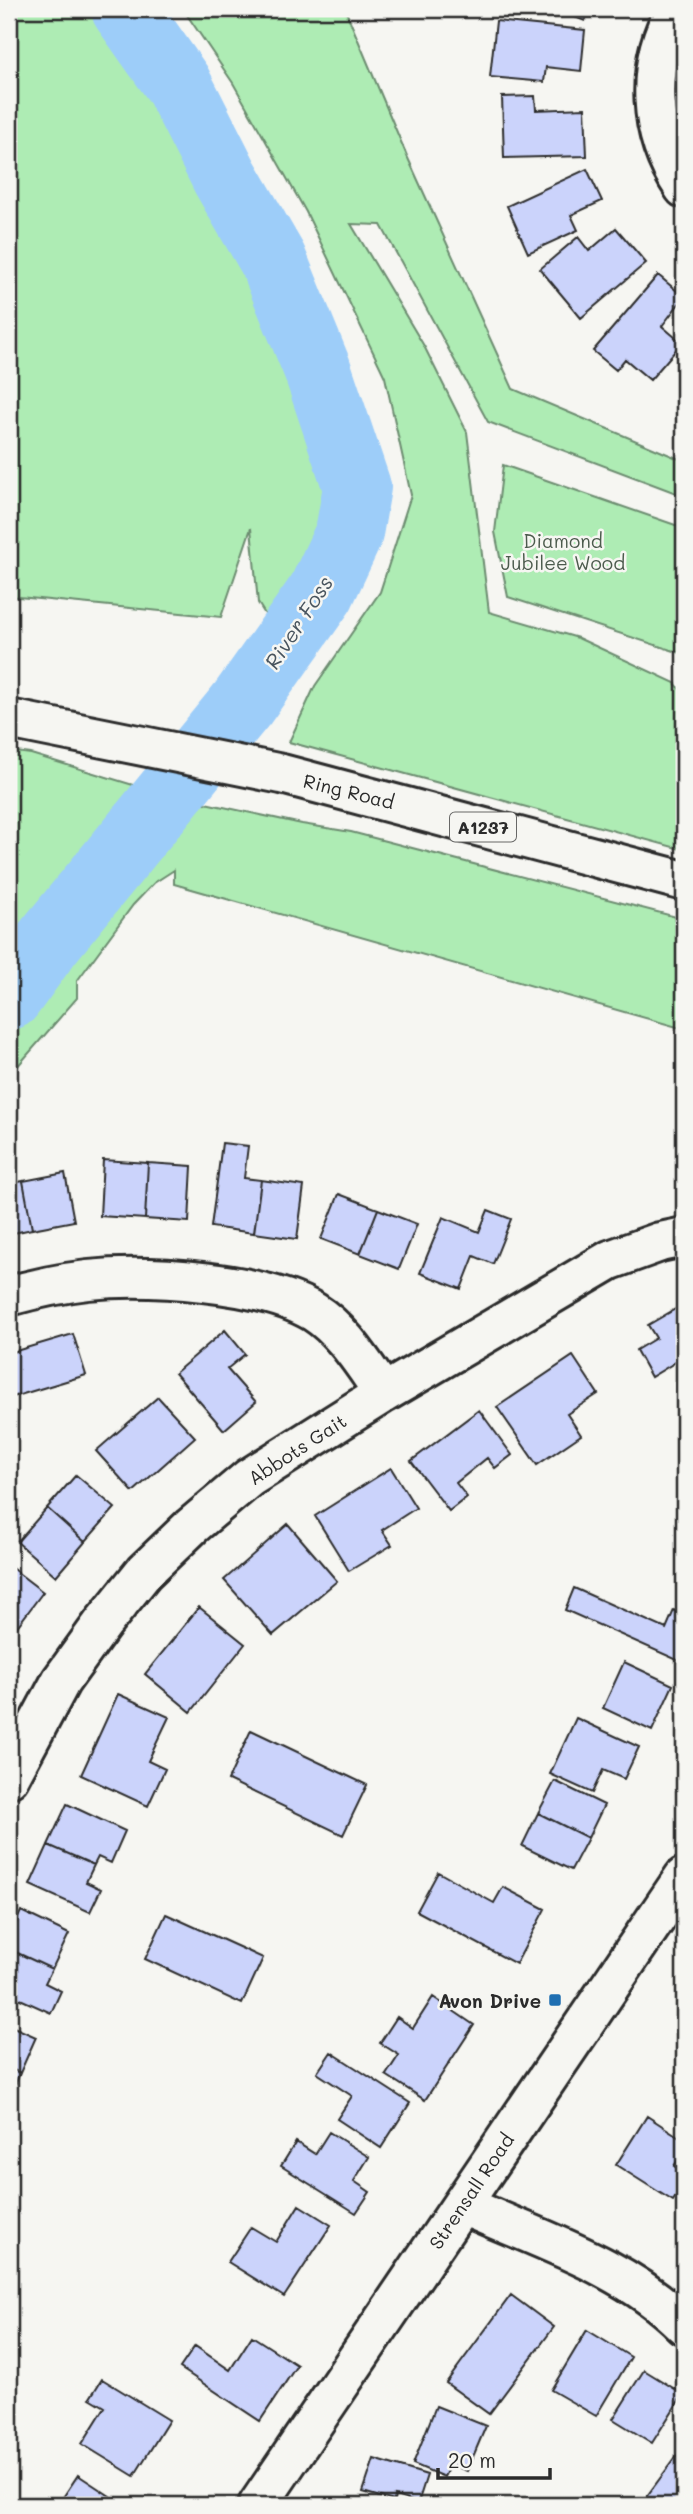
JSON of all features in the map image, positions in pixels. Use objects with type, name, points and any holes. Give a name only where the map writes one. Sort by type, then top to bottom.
[{"type":"main road","points":[[676,9],[668,23],[654,71],[655,117],[671,169],[684,188]]},
{"type":"main road","name":"Ring Road","points":[[9,719],[282,774],[684,881]]},
{"type":"main road","name":"Abbots Gait","points":[[9,1778],[61,1681],[103,1623],[144,1572],[192,1526],[249,1478],[384,1393],[610,1260],[660,1242],[684,1237]]},
{"type":"main road","points":[[9,1296],[89,1280],[150,1279],[257,1290],[296,1303],[330,1325],[359,1358],[384,1393]]},
{"type":"main road","name":"Strensall Road","points":[[258,2505],[684,1877]]},
{"type":"main road","points":[[463,2205],[595,2264],[642,2291],[684,2325]]},
{"type":"green space","points":[[9,9],[93,9],[130,59],[172,131],[234,249],[317,439],[330,495],[319,554],[273,627],[258,603],[251,528],[221,617],[9,596]]},
{"type":"green space","points":[[183,9],[345,9],[407,156],[513,389],[684,461],[684,496],[488,422],[381,225],[351,224],[424,346],[467,432],[489,612],[578,638],[675,683],[684,694],[684,850],[289,742],[315,686],[380,592],[411,495],[385,377],[306,212],[233,83]]},
{"type":"green space","name":"Diamond Jubilee Wood","points":[[503,465],[684,528],[683,654],[508,597],[495,532]]},
{"type":"green space","points":[[9,751],[31,754],[153,791],[9,965]]},
{"type":"green space","points":[[182,798],[351,832],[684,919],[684,1029],[174,884],[174,870],[154,883],[133,905],[77,981],[77,998],[9,1076],[9,1017],[27,983],[91,914],[147,847]]},
{"type":"water","points":[[153,791],[182,798],[147,847],[91,914],[68,936],[26,990],[9,1019],[9,965]]},
{"type":"building","points":[[554,9],[590,9],[585,21]]},
{"type":"building","points":[[496,21],[585,30],[581,71],[546,67],[544,82],[490,77]]},
{"type":"building","points":[[535,96],[536,110],[585,108],[587,156],[504,158],[502,97]]},
{"type":"building","points":[[587,169],[602,201],[571,215],[578,230],[528,253],[507,206]]},
{"type":"building","points":[[616,228],[646,263],[581,318],[540,269],[578,237],[589,251]]},
{"type":"building","points":[[658,275],[684,297],[662,326],[682,343],[650,380],[625,359],[616,370],[593,351]]},
{"type":"building","points":[[222,1143],[248,1146],[244,1178],[261,1180],[254,1233],[211,1227]]},
{"type":"building","points":[[103,1160],[148,1163],[145,1219],[100,1216]]},
{"type":"building","points":[[148,1163],[192,1166],[189,1222],[145,1219]]},
{"type":"building","points":[[65,1173],[74,1221],[32,1229],[23,1181]]},
{"type":"building","points":[[261,1180],[304,1186],[297,1239],[254,1233]]},
{"type":"building","points":[[23,1181],[32,1229],[9,1234],[9,1184]]},
{"type":"building","points":[[339,1194],[378,1209],[360,1254],[321,1239]]},
{"type":"building","points":[[378,1209],[417,1224],[399,1269],[360,1254]]},
{"type":"building","points":[[488,1210],[511,1219],[493,1264],[474,1256],[461,1289],[420,1273],[443,1217],[479,1232]]},
{"type":"building","points":[[684,1304],[684,1357],[651,1377],[636,1350],[656,1338],[648,1325]]},
{"type":"building","points":[[225,1330],[245,1354],[227,1369],[256,1402],[224,1430],[175,1373]]},
{"type":"building","points":[[73,1334],[86,1375],[13,1397],[9,1384],[9,1353]]},
{"type":"building","points":[[573,1356],[598,1394],[567,1414],[581,1435],[537,1465],[497,1407]]},
{"type":"building","points":[[158,1397],[195,1437],[133,1492],[96,1451]]},
{"type":"building","points":[[479,1410],[512,1455],[495,1468],[487,1458],[456,1483],[467,1497],[449,1511],[411,1461]]},
{"type":"building","points":[[391,1468],[416,1508],[382,1530],[392,1545],[349,1571],[315,1516]]},
{"type":"building","points":[[76,1475],[115,1508],[85,1542],[47,1508]]},
{"type":"building","points":[[47,1508],[85,1542],[56,1576],[17,1542]]},
{"type":"building","points":[[288,1524],[337,1581],[273,1635],[224,1580]]},
{"type":"building","points":[[9,1566],[43,1592],[16,1628],[9,1622]]},
{"type":"building","points":[[574,1588],[666,1629],[674,1610],[684,1615],[684,1663],[565,1610]]},
{"type":"building","points":[[199,1607],[245,1644],[191,1712],[145,1674]]},
{"type":"building","points":[[624,1662],[673,1685],[652,1731],[603,1708]]},
{"type":"building","points":[[118,1694],[169,1717],[148,1761],[165,1769],[148,1806],[81,1775]]},
{"type":"building","points":[[576,1718],[639,1747],[624,1779],[603,1770],[592,1793],[550,1774]]},
{"type":"building","points":[[251,1730],[367,1785],[343,1835],[228,1780]]},
{"type":"building","points":[[555,1781],[604,1805],[588,1838],[538,1813]]},
{"type":"building","points":[[67,1804],[125,1831],[111,1863],[98,1857],[94,1865],[48,1845]]},
{"type":"building","points":[[538,1813],[588,1838],[571,1870],[522,1846]]},
{"type":"building","points":[[48,1845],[94,1865],[86,1882],[101,1889],[90,1912],[30,1885]]},
{"type":"building","points":[[438,1872],[494,1903],[503,1887],[545,1909],[516,1964],[417,1911]]},
{"type":"building","points":[[21,1911],[69,1934],[52,1969],[9,1949],[9,1939]]},
{"type":"building","points":[[166,1914],[263,1958],[242,2004],[145,1959]]},
{"type":"building","points":[[9,1949],[52,1969],[45,1983],[61,1991],[51,2013],[9,1994]]},
{"type":"building","points":[[433,1997],[474,2025],[425,2100],[386,2075],[399,2055],[380,2043],[397,2017],[413,2028]]},
{"type":"building","points":[[9,2025],[36,2037],[20,2073],[9,2068]]},
{"type":"building","points":[[331,2052],[410,2103],[381,2148],[337,2119],[352,2096],[317,2073]]},
{"type":"building","points":[[9,2068],[20,2073],[9,2099]]},
{"type":"building","points":[[647,2116],[684,2140],[684,2151],[674,2166],[684,2173],[684,2184],[673,2201],[616,2165]]},
{"type":"building","points":[[329,2132],[369,2157],[354,2181],[370,2192],[356,2213],[281,2166],[296,2142],[315,2154]]},
{"type":"building","points":[[299,2205],[331,2225],[284,2297],[228,2262],[251,2227],[276,2242]]},
{"type":"building","points":[[511,2295],[554,2327],[489,2414],[446,2383]]},
{"type":"building","points":[[587,2330],[631,2357],[596,2416],[551,2390]]},
{"type":"building","points":[[252,2336],[297,2365],[260,2421],[180,2368],[195,2346],[230,2370]]},
{"type":"building","points":[[644,2370],[683,2394],[652,2443],[613,2419]]},
{"type":"building","points":[[102,2379],[169,2420],[134,2476],[82,2444],[105,2407],[90,2398]]},
{"type":"building","points":[[436,2406],[486,2426],[467,2471],[450,2464],[444,2477],[413,2464]]},
{"type":"building","points":[[684,2446],[684,2505],[651,2505],[644,2500]]},
{"type":"building","points":[[374,2459],[427,2475],[418,2503],[395,2496],[394,2501],[363,2492]]},
{"type":"building","points":[[78,2475],[119,2502],[117,2505],[58,2505]]},
{"type":"waterway","name":"River Foss","points":[[9,996],[48,942],[243,703],[321,593],[349,533],[357,487],[317,368],[273,260],[225,177],[178,84],[125,9]]},
{"type":"place","name":"Avon Drive","points":[[555,2000]]}]
